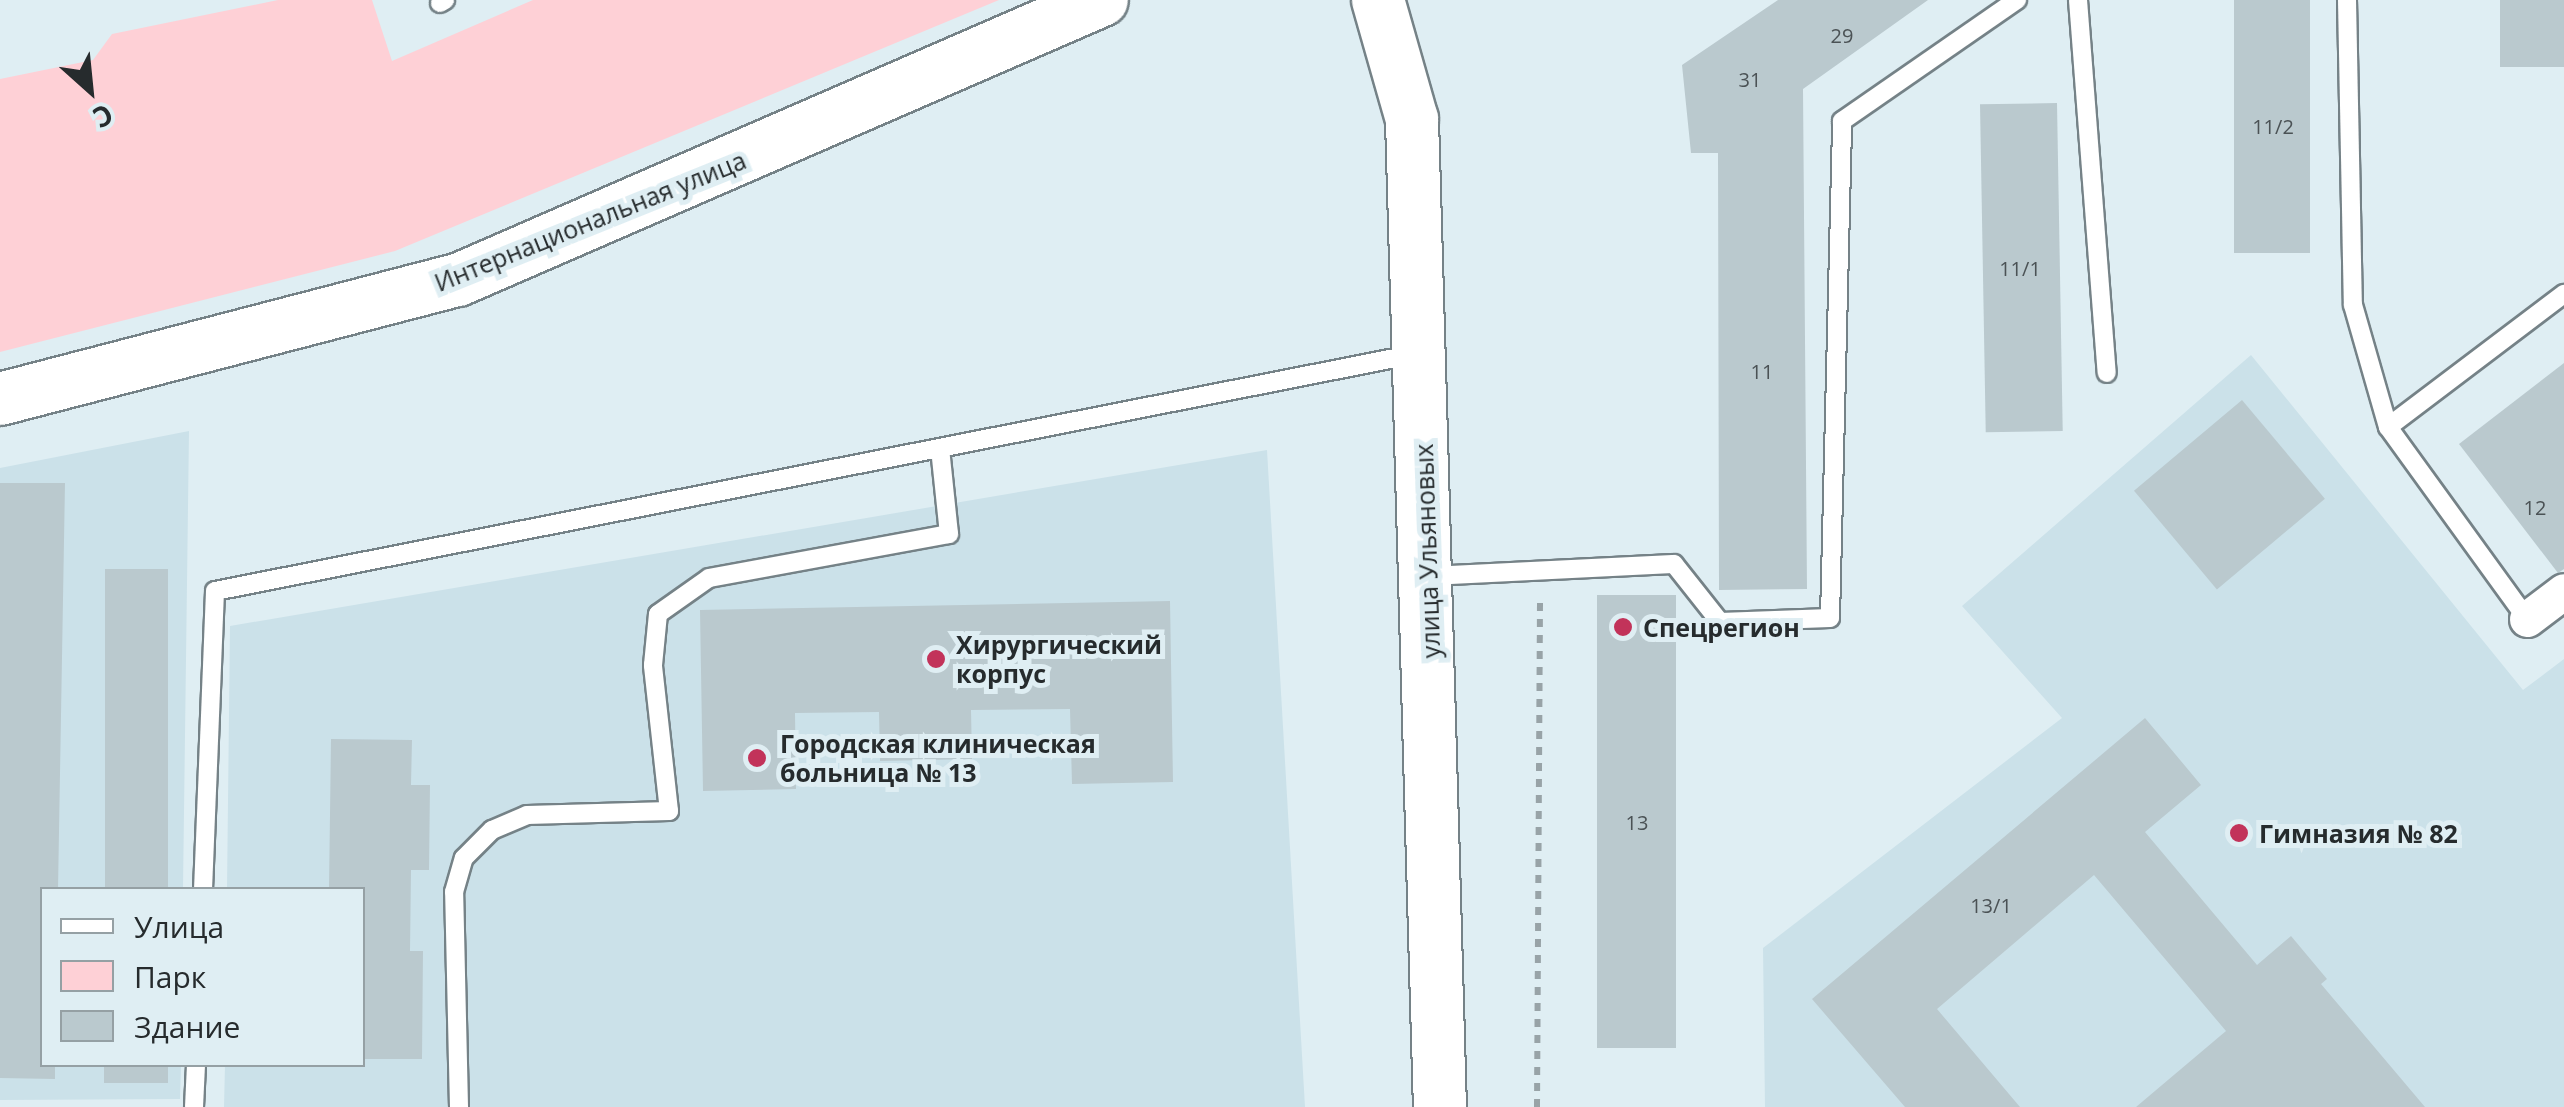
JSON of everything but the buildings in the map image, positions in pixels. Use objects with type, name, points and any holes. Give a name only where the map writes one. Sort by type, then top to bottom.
[{"type":"main road","name":"Интернациональная улица","points":[[0,398],[458,280],[1102,0]]},
{"type":"main road","name":"улица Ульяновых","points":[[1378,0],[1412,119],[1428,576],[1440,1107]]},
{"type":"street","points":[[2527,619],[2564,590]]},
{"type":"lane","points":[[1428,576],[1674,564],[1720,622],[1830,618],[1842,121],[2017,0]]},
{"type":"lane","points":[[2078,0],[2106,373]]},
{"type":"lane","points":[[2348,0],[2353,305],[2388,427],[2527,619]]},
{"type":"lane","points":[[2388,427],[2564,294]]},
{"type":"lane","points":[[203,887],[215,592],[1420,353]]},
{"type":"lane","points":[[459,1107],[454,892],[464,858],[492,830],[526,815],[669,811],[653,665],[658,614],[709,578],[948,534],[940,448]]},
{"type":"lane","points":[[194,1107],[196,1067]]},
{"type":"path","points":[[1537,1107],[1541,570]]},
{"type":"shaded area","name":"Гимназия № 82","points":[[2251,355],[2523,690],[2564,659],[2564,1107],[1765,1107],[1763,948],[2062,718],[1962,606]]},
{"type":"shaded area","points":[[189,431],[183,887],[40,887],[40,1067],[181,1067],[180,1099],[0,1100],[0,468]]},
{"type":"shaded area","name":"Городская клиническая больница № 13","points":[[1267,450],[1305,1107],[224,1107],[225,1067],[365,1067],[365,887],[227,887],[230,626]]},
{"type":"green space","points":[[278,0],[372,0],[392,61],[533,0],[999,0],[395,251],[0,352],[0,79],[93,60],[112,34]]},
{"type":"place","name":"Спецрегион","points":[[1623,627]]},
{"type":"place","name":"Хирургический корпус","points":[[936,659]]},
{"type":"place","name":"Городская клиническая больница № 13","points":[[757,758]]},
{"type":"place","name":"Гимназия № 82","points":[[2239,833]]}]
